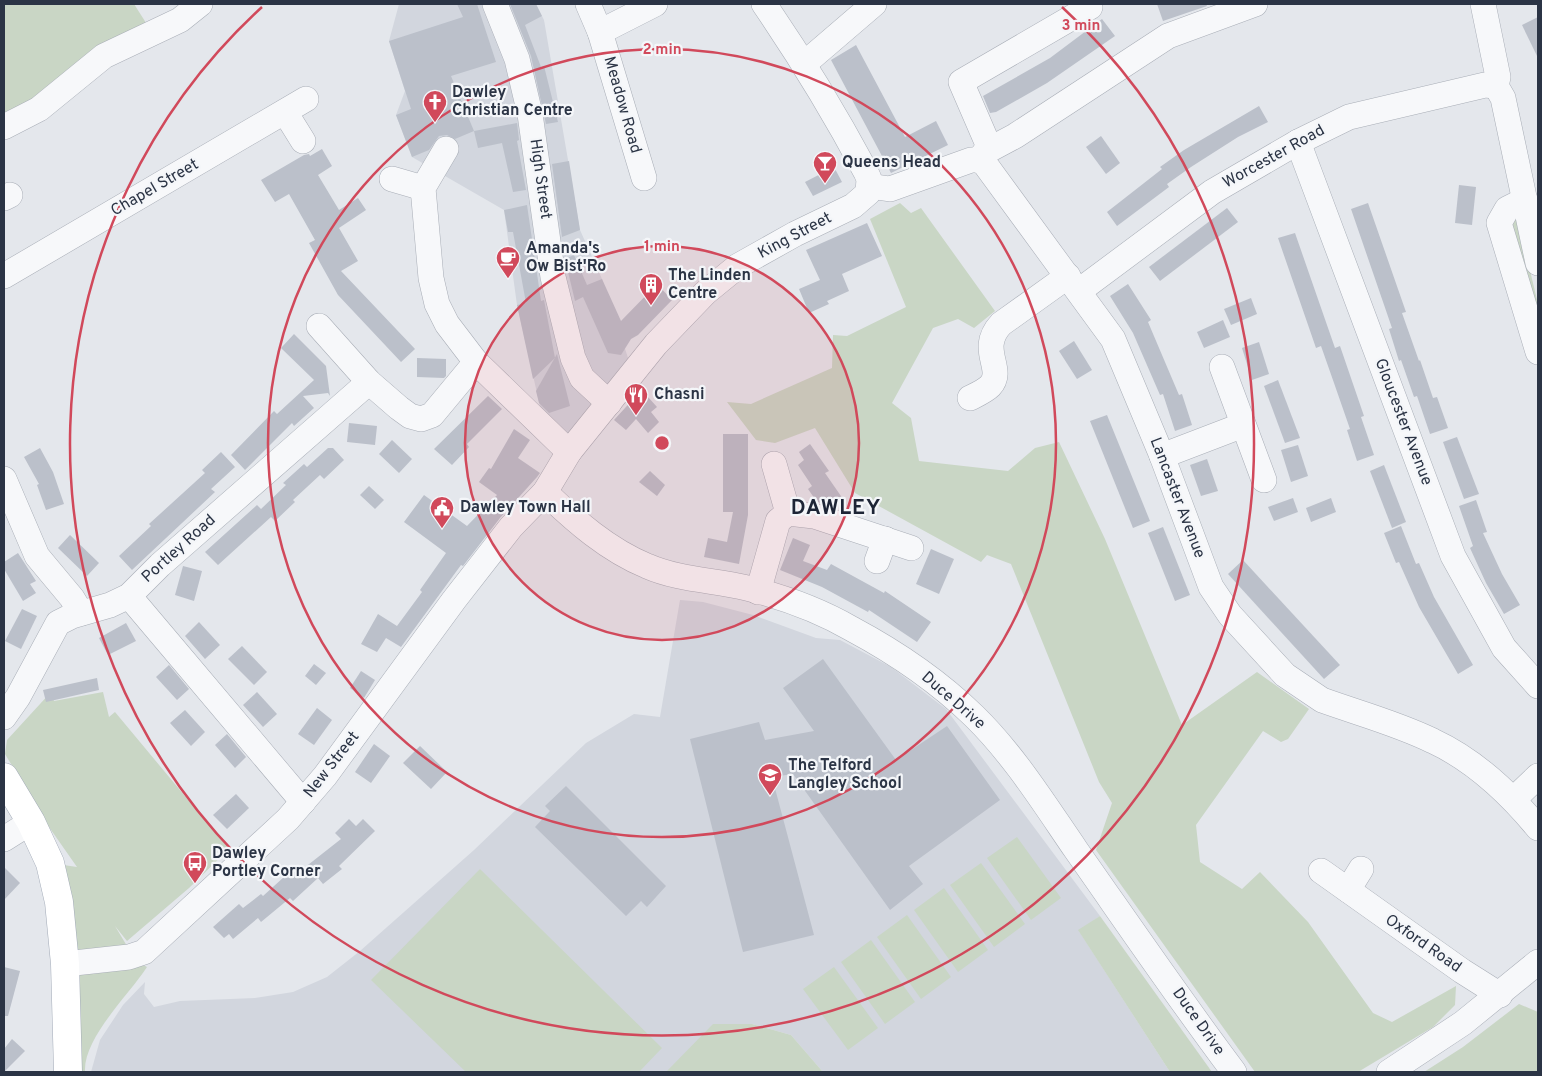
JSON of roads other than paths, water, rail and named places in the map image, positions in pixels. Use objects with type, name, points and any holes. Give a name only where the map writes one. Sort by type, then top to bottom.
[{"type":"main road","points":[[4,777],[31,822],[50,863],[59,902],[65,964],[64,1071]]},
{"type":"street","points":[[4,127],[39,109],[104,56],[180,20],[200,4]]},
{"type":"street","name":"High Street","points":[[495,4],[517,59],[530,114],[553,277],[573,358],[582,378],[609,403]]},
{"type":"street","name":"Meadow Road","points":[[588,4],[600,32],[644,178]]},
{"type":"street","points":[[600,32],[656,4]]},
{"type":"street","points":[[764,4],[804,64],[868,179],[890,189],[985,154],[1109,76],[1168,36],[1255,4]]},
{"type":"street","points":[[804,64],[874,4]]},
{"type":"street","points":[[1484,4],[1498,77],[1496,86],[1503,98],[1538,263]]},
{"type":"street","name":"Lancaster Avenue","points":[[1090,7],[961,82],[985,154],[985,164],[1074,283],[1113,339],[1162,456],[1211,587],[1230,615],[1285,675],[1322,700],[1434,741],[1470,764],[1514,799],[1538,828]]},
{"type":"street","name":"Worcester Road","points":[[968,402],[990,387],[994,380],[995,370],[990,346],[994,332],[1001,324],[1074,283],[1212,192],[1298,142],[1349,117],[1485,85],[1496,86]]},
{"type":"street","name":"Chapel Street","points":[[4,276],[306,99]]},
{"type":"street","points":[[284,112],[303,141]]},
{"type":"street","name":"Gloucester Avenue","points":[[1298,142],[1453,556],[1504,648],[1538,686]]},
{"type":"street","points":[[446,149],[423,188],[431,278],[437,304],[447,324],[476,362],[569,452]]},
{"type":"street","points":[[392,179],[423,188]]},
{"type":"street","name":"King Street","points":[[569,452],[656,344],[729,272],[766,250],[853,206],[868,193],[868,179]]},
{"type":"street","points":[[1525,200],[1507,209],[1499,223],[1538,352]]},
{"type":"street","points":[[319,326],[370,382],[410,416],[421,419],[432,415],[476,362]]},
{"type":"street","points":[[1222,367],[1264,480]]},
{"type":"street","name":"Portley Road","points":[[4,717],[18,697],[58,623],[81,612],[110,605],[129,596],[160,565],[370,382]]},
{"type":"street","points":[[1162,456],[1244,425]]},
{"type":"street","name":"New Street","points":[[65,964],[129,957],[144,952],[303,802],[325,776],[465,585],[511,527],[545,492],[569,452]]},
{"type":"street","points":[[774,464],[788,513]]},
{"type":"street","points":[[4,479],[37,556],[72,598],[81,612]]},
{"type":"street","name":"Duce Drive","points":[[545,492],[574,520],[620,553],[647,567],[758,592],[794,604],[851,628],[911,664],[975,717],[1030,784],[1234,1072]]},
{"type":"street","points":[[758,592],[778,521],[788,513],[814,516],[881,550],[911,548]]},
{"type":"street","points":[[129,596],[303,802]]},
{"type":"street","points":[[1514,799],[1538,776]]},
{"type":"street","points":[[4,839],[31,822]]},
{"type":"street","points":[[1348,890],[1361,869]]},
{"type":"street","name":"Oxford Road","points":[[1321,871],[1462,971],[1500,995]]},
{"type":"street","points":[[1389,1072],[1452,1031],[1530,970]]},
{"type":"place","name":"Dawley Christian Centre","points":[[435,123]]},
{"type":"place","name":"Queens Head","points":[[825,184]]},
{"type":"place","name":"Amanda's Ow Bist'Ro","points":[[508,279]]},
{"type":"place","name":"The Linden Centre","points":[[651,306]]},
{"type":"place","name":"Chasni","points":[[636,416]]},
{"type":"place","name":"Dawley Town Hall","points":[[442,529]]},
{"type":"place","name":"The Telford Langley School","points":[[770,796]]},
{"type":"place","name":"Dawley Portley Corner","points":[[195,884]]},
{"type":"district","name":"DAWLEY","points":[[836,508]]}]
